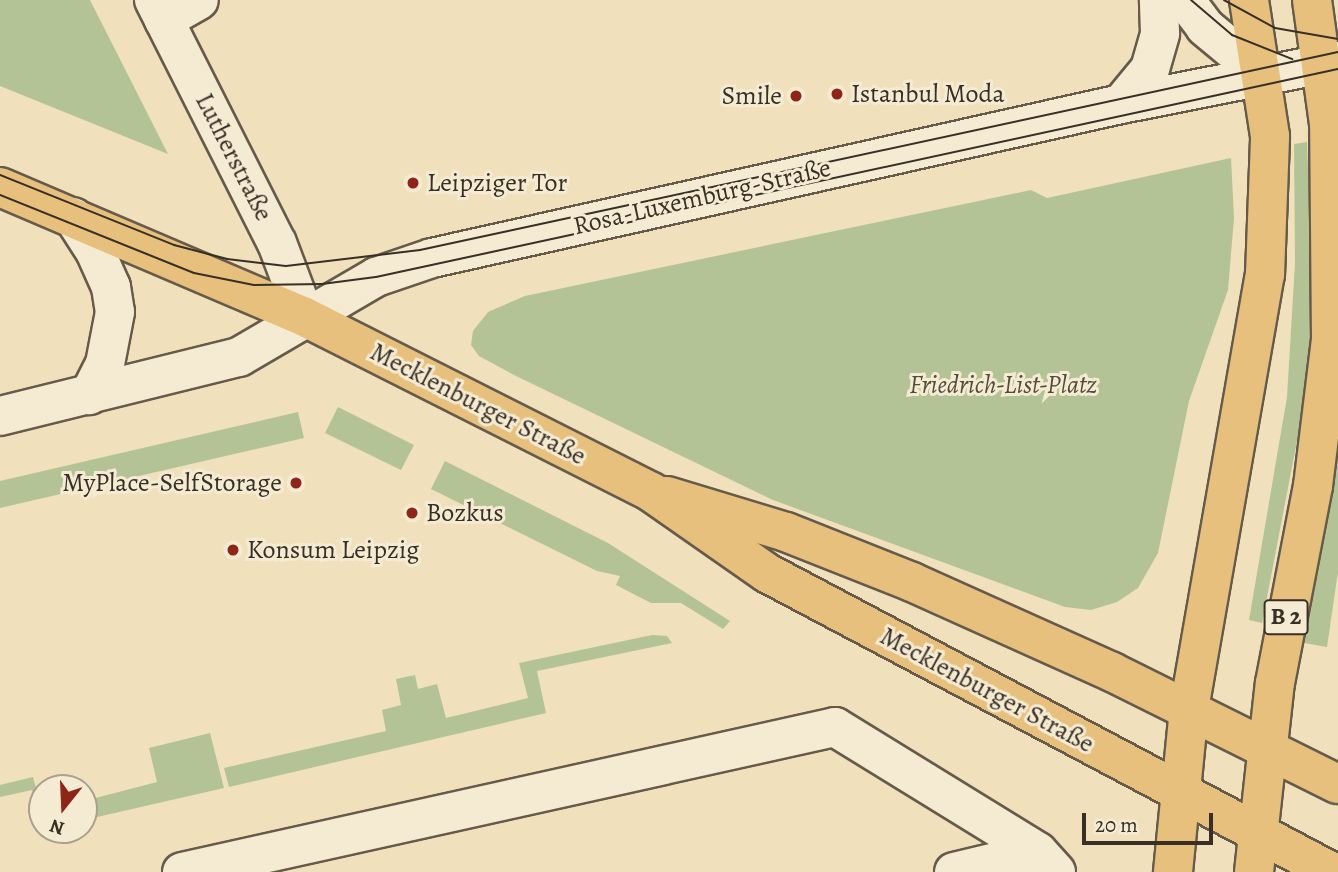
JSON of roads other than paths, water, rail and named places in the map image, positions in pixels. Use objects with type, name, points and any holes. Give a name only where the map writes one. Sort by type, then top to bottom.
[{"type":"main road","points":[[1173,872],[1189,709],[1265,275],[1270,171],[1263,75],[1249,0]]},
{"type":"main road","name":"B 2","points":[[1254,872],[1267,750],[1327,385],[1330,62],[1312,0]]},
{"type":"main road","name":"Mecklenburger Straße","points":[[0,187],[305,317],[651,492],[767,573],[1332,872]]},
{"type":"main road","name":"Mecklenburger Straße","points":[[651,492],[786,532],[901,578],[1189,709],[1338,785]]},
{"type":"street","points":[[159,10],[200,0]]},
{"type":"street","points":[[1121,104],[1150,69],[1160,33],[1159,0]]},
{"type":"street","points":[[1185,0],[1205,27],[1263,75]]},
{"type":"street","name":"Lutherstraße","points":[[159,10],[277,243],[305,317]]},
{"type":"street","name":"Rosa-Luxemburg-Straße","points":[[0,416],[240,358],[376,277],[432,258],[1121,104],[1330,62]]},
{"type":"street","points":[[73,217],[96,251],[111,287],[116,312],[105,364],[89,395]]},
{"type":"street","points":[[182,872],[835,727],[1047,862]]},
{"type":"street","points":[[954,872],[1047,862]]},
{"type":"tram line","points":[[1191,0],[1232,35],[1292,59]]},
{"type":"tram line","points":[[1224,0],[1275,28],[1338,39]]},
{"type":"tram line","points":[[0,175],[174,245],[227,259],[286,266],[420,250],[1338,52]]},
{"type":"tram line","points":[[0,195],[194,273],[254,285],[322,284],[376,277],[1338,69]]},
{"type":"place","name":"Istanbul Moda","points":[[837,94]]},
{"type":"place","name":"Smile","points":[[796,96]]},
{"type":"place","name":"Leipziger Tor","points":[[413,183]]},
{"type":"place","name":"MyPlace-SelfStorage","points":[[296,483]]},
{"type":"place","name":"Bozkus","points":[[412,513]]},
{"type":"place","name":"Konsum Leipzig","points":[[233,550]]},
{"type":"park label","name":"Friedrich-List-Platz","points":[[1003,385]]}]
